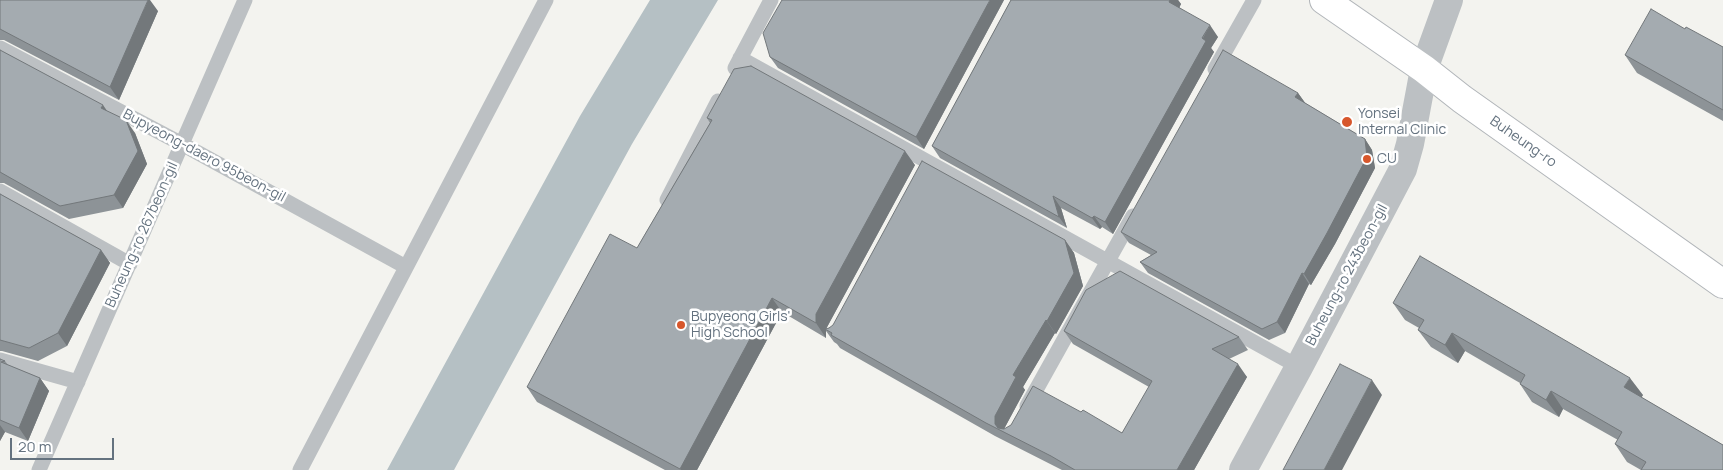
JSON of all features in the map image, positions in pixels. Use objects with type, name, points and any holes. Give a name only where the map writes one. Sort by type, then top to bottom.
[{"type":"main road","name":"Buheung-ro","points":[[1324,0],[1723,284]]},
{"type":"street","name":"Buheung-ro 243beon-gil","points":[[1243,470],[1403,169],[1410,144],[1424,70],[1449,0]]},
{"type":"lane","name":"Buheung-ro 267beon-gil","points":[[39,470],[245,0]]},
{"type":"lane","points":[[300,470],[546,0]]},
{"type":"lane","points":[[666,200],[771,0]]},
{"type":"lane","points":[[1210,78],[1254,0]]},
{"type":"lane","name":"Bupyeong-daero 95beon-gil","points":[[0,48],[182,144],[406,267]]},
{"type":"lane","points":[[740,58],[925,166],[1107,262],[1299,367]]},
{"type":"lane","points":[[925,166],[936,145]]},
{"type":"lane","points":[[0,191],[130,264]]},
{"type":"lane","points":[[1022,416],[1142,200]]},
{"type":"lane","points":[[0,360],[78,382]]},
{"type":"shaded area","points":[[650,0],[718,0],[632,144],[454,470],[387,470],[580,116]]},
{"type":"building","points":[[0,0],[148,0],[110,87],[0,29]]},
{"type":"building","points":[[782,0],[990,0],[916,137],[770,57],[763,33]]},
{"type":"building","points":[[1011,0],[1170,0],[1169,2],[1210,25],[1202,38],[1206,41],[1105,222],[1094,216],[1092,218],[1053,196],[1059,217],[932,146]]},
{"type":"building","points":[[1651,9],[1685,29],[1686,27],[1723,47],[1723,110],[1625,55]]},
{"type":"building","points":[[0,50],[103,105],[101,108],[126,120],[138,151],[114,195],[60,206],[0,172]]},
{"type":"building","points":[[1223,50],[1298,93],[1295,97],[1365,139],[1367,157],[1327,233],[1304,274],[1302,273],[1277,322],[1262,329],[1140,262],[1157,252],[1121,232]]},
{"type":"building","points":[[751,66],[905,151],[816,314],[816,323],[772,298],[680,469],[527,387],[610,234],[637,248],[712,120],[707,118],[734,69]]},
{"type":"building","points":[[922,161],[1065,240],[1074,273],[1013,375],[1016,377],[995,416],[995,424],[998,428],[1004,429],[1011,425],[1033,386],[1081,412],[1083,410],[1122,433],[1152,381],[1064,331],[1086,290],[1120,271],[1239,337],[1212,349],[1238,364],[1177,470],[1075,470],[986,423],[831,335],[832,333],[825,329],[833,325]]},
{"type":"building","points":[[0,194],[101,250],[58,333],[29,348],[0,340]]},
{"type":"building","points":[[1420,256],[1630,378],[1624,387],[1723,445],[1723,470],[1641,470],[1646,462],[1615,444],[1622,432],[1551,391],[1546,400],[1520,384],[1525,375],[1452,333],[1445,345],[1418,330],[1424,320],[1393,303]]},
{"type":"building","points":[[0,359],[5,361],[1,362],[40,378],[19,428],[0,420]]},
{"type":"building","points":[[1340,364],[1372,380],[1324,470],[1283,470]]},
{"type":"place","name":"Yonsei Internal Clinic","points":[[1347,122]]},
{"type":"place","name":"CU","points":[[1367,159]]},
{"type":"place","name":"Bupyeong Girls' High School","points":[[681,325]]}]
